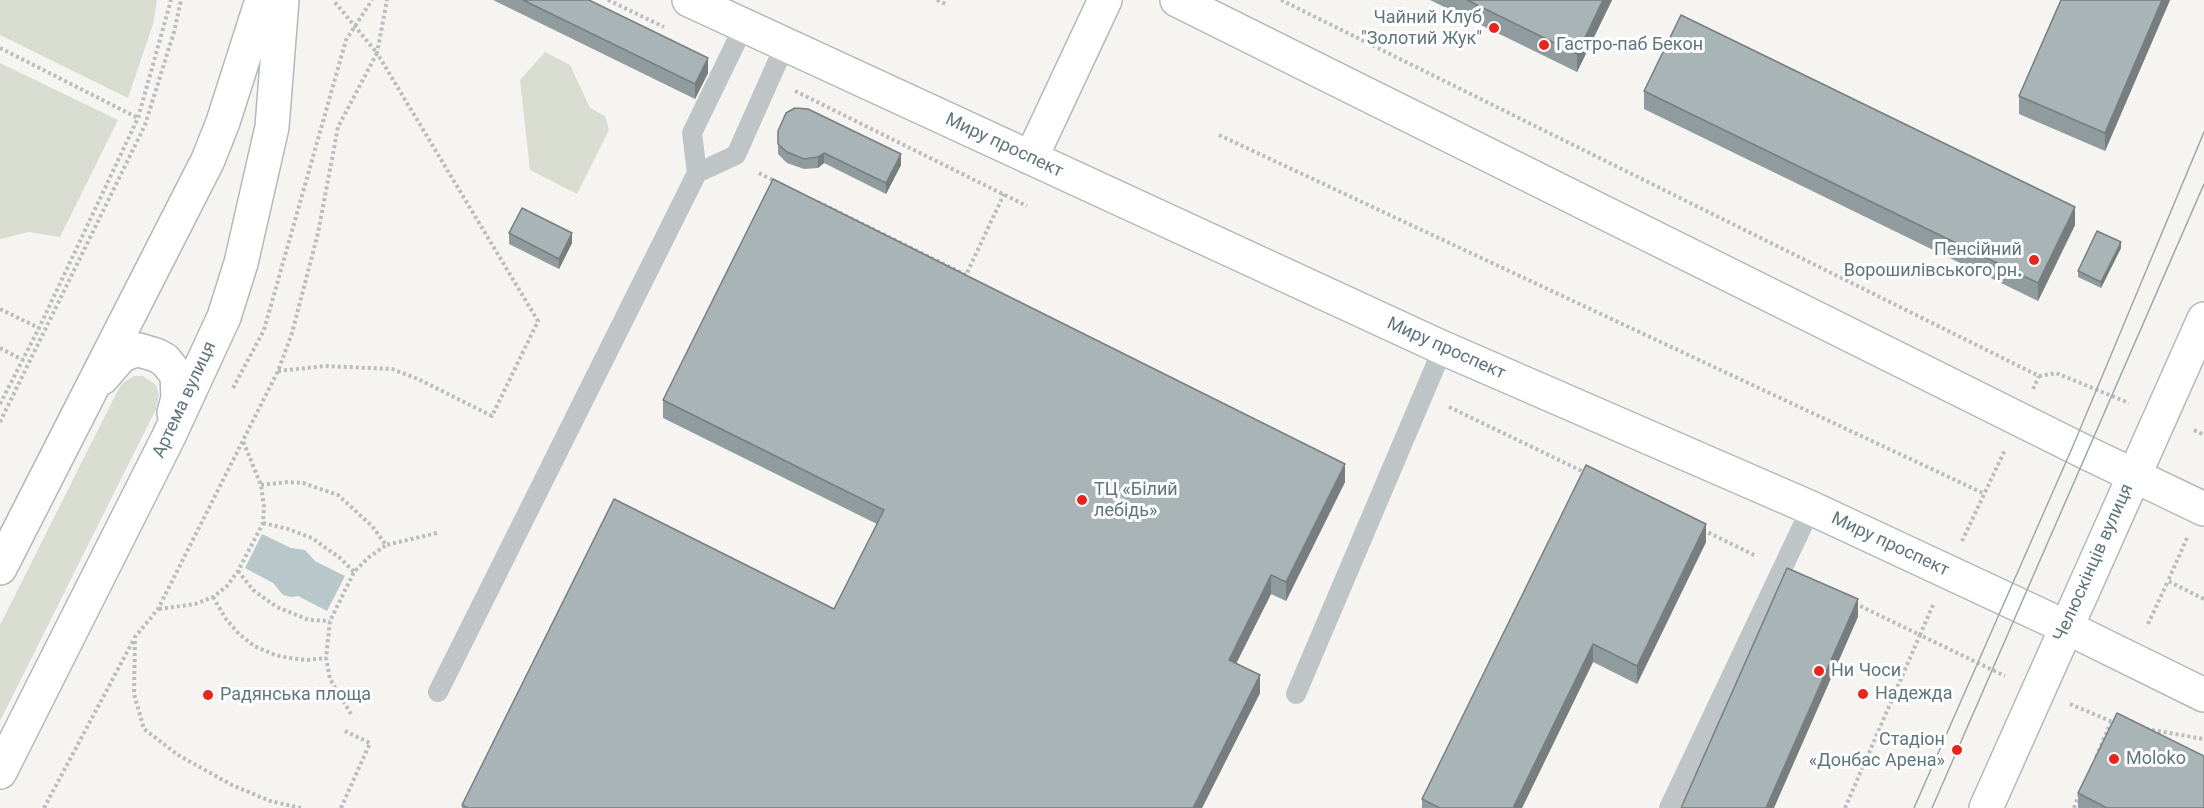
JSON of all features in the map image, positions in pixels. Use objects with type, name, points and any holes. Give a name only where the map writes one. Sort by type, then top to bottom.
[{"type":"main road","points":[[0,568],[208,160],[223,122],[262,0]]},
{"type":"main road","name":"Артема вулиця","points":[[0,771],[168,438],[224,317],[241,263],[272,127],[282,0]]},
{"type":"main road","name":"Миру проспект","points":[[689,0],[1443,348],[1811,508],[2066,627],[2204,695]]},
{"type":"main road","points":[[1031,158],[1105,0]]},
{"type":"main road","points":[[1177,0],[2203,508]]},
{"type":"main road","name":"Челюскінців вулиця","points":[[1986,808],[2204,319]]},
{"type":"main road","points":[[88,395],[121,356],[139,350],[148,351],[165,360],[172,367],[179,382],[178,398],[168,438]]},
{"type":"lane","points":[[438,692],[697,173],[692,133],[744,26]]},
{"type":"lane","points":[[697,173],[736,155],[785,45]]},
{"type":"lane","points":[[1296,694],[1443,348]]},
{"type":"lane","points":[[1669,808],[1811,508]]},
{"type":"path","points":[[0,404],[39,328],[138,118],[171,0]]},
{"type":"path","points":[[0,422],[145,125],[174,32],[180,0]]},
{"type":"path","points":[[278,371],[325,366],[392,369],[418,379],[492,416],[538,321],[377,53],[333,0]]},
{"type":"path","points":[[44,808],[135,637],[158,609],[278,371],[292,333],[318,233],[338,128],[377,53],[387,0]]},
{"type":"path","points":[[608,0],[668,29]]},
{"type":"path","points":[[937,0],[948,5]]},
{"type":"path","points":[[1281,0],[2039,376],[2056,373],[2204,435]]},
{"type":"path","points":[[0,48],[138,118]]},
{"type":"path","points":[[770,79],[1027,206]]},
{"type":"path","points":[[1219,135],[1985,494]]},
{"type":"path","points":[[758,173],[778,182]]},
{"type":"path","points":[[808,197],[966,274],[1004,194]]},
{"type":"path","points":[[0,309],[39,328]]},
{"type":"path","points":[[0,348],[23,360]]},
{"type":"path","points":[[1424,395],[1593,477]]},
{"type":"path","points":[[158,609],[195,604],[213,597],[227,586],[238,571],[263,523],[264,507],[261,485],[243,440]]},
{"type":"path","points":[[261,485],[303,483],[338,495],[366,519],[386,545]]},
{"type":"path","points":[[2148,624],[2203,508]]},
{"type":"path","points":[[263,523],[312,538],[340,558],[354,572]]},
{"type":"path","points":[[1698,528],[1782,568]]},
{"type":"path","points":[[351,714],[330,679],[326,658],[330,621],[354,572],[368,558],[386,545],[437,533]]},
{"type":"path","points":[[238,571],[253,590],[277,608],[309,620],[330,621]]},
{"type":"path","points":[[2168,581],[2204,599]]},
{"type":"path","points":[[213,597],[226,619],[239,634],[255,646],[275,655],[289,658],[307,660],[326,658]]},
{"type":"path","points":[[1845,599],[1920,634],[1845,808]]},
{"type":"path","points":[[135,637],[134,694],[144,729],[178,755],[232,785],[270,801],[301,808]]},
{"type":"path","points":[[2092,765],[2111,722]]},
{"type":"path","points":[[341,808],[370,743],[343,730]]},
{"type":"path","points":[[2074,808],[2083,787]]},
{"type":"shaded area","points":[[0,0],[157,0],[153,24],[128,98],[0,35]]},
{"type":"shaded area","points":[[545,52],[570,65],[590,108],[605,116],[609,130],[577,194],[530,170],[520,80]]},
{"type":"shaded area","points":[[0,63],[118,120],[60,237],[29,232],[0,239]]},
{"type":"shaded area","points":[[134,376],[143,376],[156,385],[159,395],[156,409],[0,721],[0,625],[118,390],[123,383]]},
{"type":"shaded area","points":[[262,534],[291,548],[305,550],[315,561],[345,576],[327,611],[298,596],[283,595],[273,583],[245,568]]},
{"type":"building","points":[[523,0],[589,0],[708,58],[695,84]]},
{"type":"building","points":[[1467,0],[1603,0],[1577,54]]},
{"type":"building","points":[[2061,0],[2162,0],[2105,133],[2019,96]]},
{"type":"building","points":[[1681,15],[2075,207],[2038,283],[1644,91]]},
{"type":"building","points":[[795,108],[808,109],[901,154],[886,183],[824,153],[818,157],[804,159],[787,152],[778,144],[778,131],[786,113]]},
{"type":"building","name":"ТЦ «Білий лебідь»","points":[[773,179],[1345,464],[1286,582],[1271,575],[1229,660],[1260,675],[1193,808],[468,808],[462,805],[614,499],[834,609],[884,510],[663,400]]},
{"type":"building","points":[[522,208],[572,233],[559,259],[509,233]]},
{"type":"building","points":[[2097,231],[2121,242],[2101,282],[2078,271]]},
{"type":"building","points":[[1586,465],[1706,524],[1637,666],[1593,644],[1513,808],[1440,808],[1422,799]]},
{"type":"building","points":[[1787,568],[1858,599],[1766,808],[1681,808]]},
{"type":"building","points":[[2117,713],[2204,756],[2204,808],[2107,808],[2078,793]]},
{"type":"tram line","points":[[1914,808],[2073,446],[2204,132]]},
{"type":"tram line","points":[[1932,808],[2204,184]]},
{"type":"place","name":"Чайний Клуб \"Золотий Жук\"","points":[[1494,28]]},
{"type":"place","name":"Гастро-паб Бекон","points":[[1544,45]]},
{"type":"place","name":"Пенсійний Ворошилівського рн.","points":[[2034,260]]},
{"type":"place","name":"ТЦ «Білий лебідь»","points":[[1082,500]]},
{"type":"place","name":"Ни Чоси","points":[[1819,671]]},
{"type":"place","name":"Надежда","points":[[1863,694]]},
{"type":"place","name":"Радянська площа","points":[[208,695]]},
{"type":"place","name":"Стадіон «Донбас Арена»","points":[[1957,750]]},
{"type":"place","name":"Moloko","points":[[2114,759]]}]
